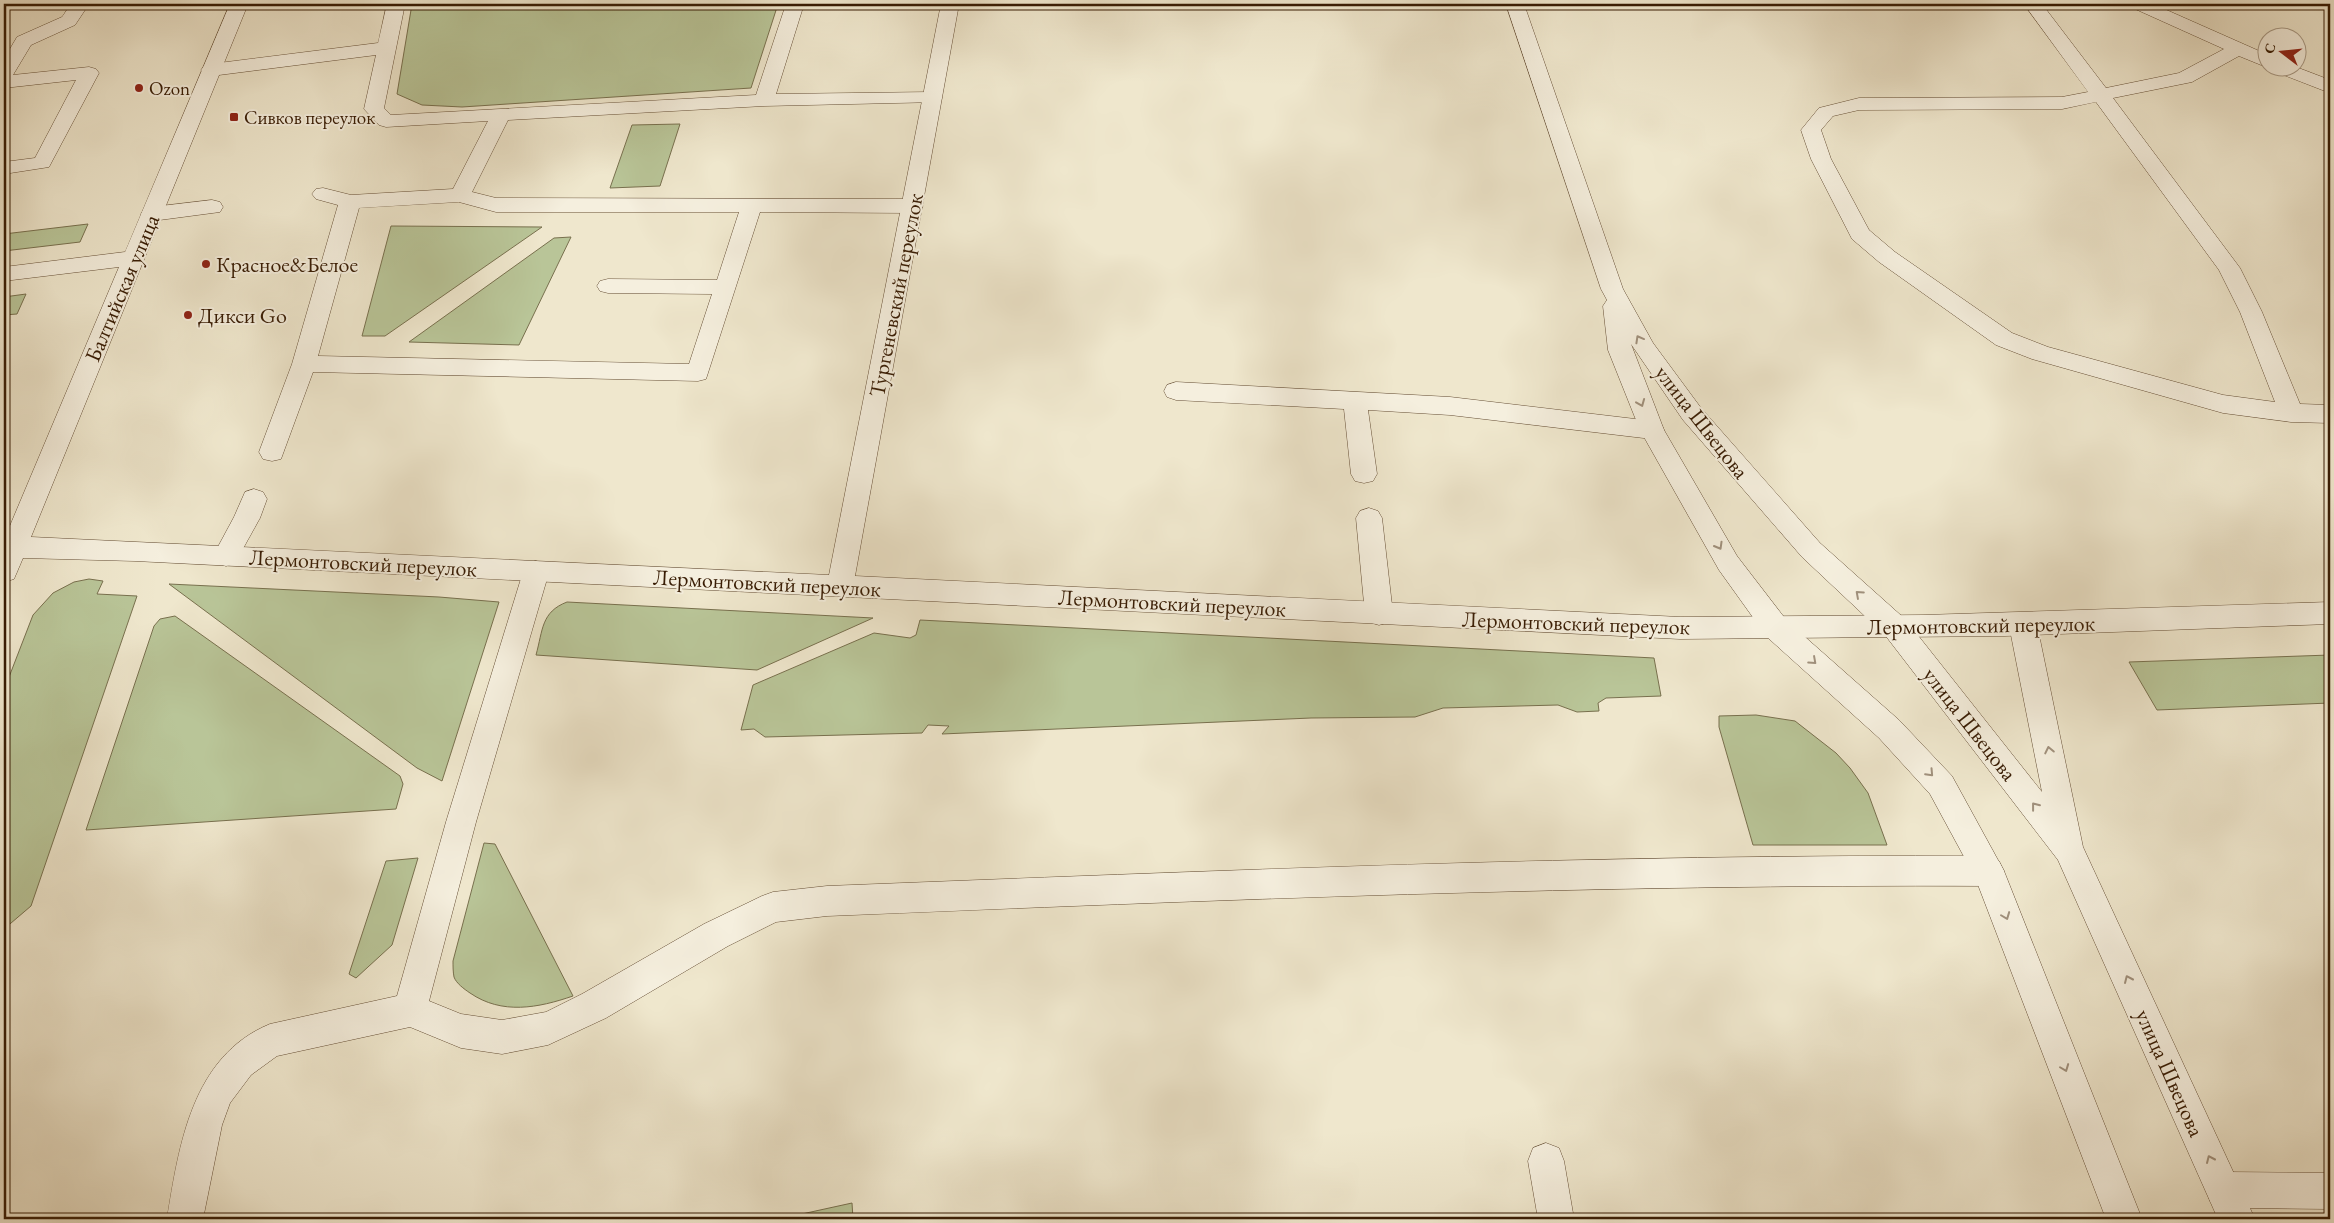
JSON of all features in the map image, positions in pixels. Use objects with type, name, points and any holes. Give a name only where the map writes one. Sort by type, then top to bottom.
[{"type":"street","points":[[4,75],[24,41],[70,22],[80,4]]},
{"type":"street","name":"Балтийская улица","points":[[9,559],[239,4]]},
{"type":"street","points":[[396,4],[374,109],[386,121],[764,100],[932,98]]},
{"type":"street","points":[[764,100],[795,4]]},
{"type":"street","name":"Тургеневский переулок","points":[[840,586],[950,4]]},
{"type":"street","name":"улица Швецова","points":[[1515,4],[1612,289],[1644,347],[1692,414],[1811,550],[1895,627],[2069,850],[2230,1205]]},
{"type":"street","points":[[2033,4],[2229,268],[2250,312],[2291,413]]},
{"type":"street","points":[[2139,4],[2256,57]]},
{"type":"street","points":[[212,70],[386,48]]},
{"type":"street","points":[[2238,50],[2185,78],[2101,96],[2062,102],[1858,104],[1826,112],[1811,130],[1821,160],[1860,234],[1887,257],[2004,339],[2040,353],[2222,404],[2291,413],[2330,414]]},
{"type":"street","points":[[4,82],[89,73],[42,163],[4,168]]},
{"type":"street","points":[[2306,77],[2330,87]]},
{"type":"street","points":[[460,195],[501,115]]},
{"type":"street","points":[[322,194],[350,202],[460,195],[496,205],[912,206]]},
{"type":"street","points":[[272,452],[304,364],[350,202]]},
{"type":"street","points":[[152,214],[212,207]]},
{"type":"street","points":[[304,364],[698,373],[751,207]]},
{"type":"street","points":[[4,274],[134,258]]},
{"type":"street","points":[[608,286],[726,288]]},
{"type":"street","name":"улица Швецова","points":[[1612,289],[1620,350],[1652,430],[1728,563],[1777,629],[1889,729],[1941,785],[1988,871],[2124,1219]]},
{"type":"street","points":[[1176,391],[1450,406],[1652,430]]},
{"type":"street","points":[[1355,401],[1364,474]]},
{"type":"street","points":[[226,556],[247,518],[254,499]]},
{"type":"street","points":[[1369,518],[1379,614]]},
{"type":"street","name":"Лермонтовский переулок","points":[[9,559],[226,556],[1662,627],[1777,629],[2023,625],[2330,614]]},
{"type":"street","points":[[410,1010],[461,822],[536,572]]},
{"type":"street","points":[[2023,625],[2069,850]]},
{"type":"street","points":[[185,1219],[204,1125],[217,1092],[239,1062],[270,1042],[410,1010],[461,1031],[502,1037],[548,1028],[594,1006],[716,935],[773,907],[827,901],[1548,874],[1746,870],[1988,871]]},
{"type":"street","points":[[1546,1161],[1556,1219]]},
{"type":"street","points":[[2230,1205],[2330,1191]]},
{"type":"green space","points":[[412,4],[778,4],[751,88],[462,107],[422,105],[397,94]]},
{"type":"green space","points":[[680,124],[660,186],[610,188],[632,125]]},
{"type":"green space","points":[[88,224],[80,242],[4,251],[4,234]]},
{"type":"green space","points":[[391,226],[542,227],[385,336],[362,336]]},
{"type":"green space","points":[[571,237],[519,345],[409,342],[554,238]]},
{"type":"green space","points":[[26,294],[17,314],[4,315],[4,297]]},
{"type":"green space","points":[[89,579],[103,581],[97,594],[137,596],[31,906],[4,929],[4,690],[33,615],[53,593],[74,582]]},
{"type":"green space","points":[[169,584],[439,597],[499,602],[442,781],[417,768]]},
{"type":"green space","points":[[567,602],[873,618],[757,670],[536,655],[544,623],[552,611]]},
{"type":"green space","points":[[175,616],[400,776],[403,784],[396,809],[86,830],[154,626],[160,619]]},
{"type":"green space","points":[[920,620],[1654,658],[1661,696],[1606,698],[1598,703],[1599,711],[1577,712],[1558,705],[1443,708],[1415,717],[1311,718],[942,734],[949,726],[928,725],[922,733],[765,737],[754,729],[741,730],[753,685],[874,633],[910,638],[916,635]]},
{"type":"green space","points":[[2330,655],[2330,703],[2157,710],[2129,662]]},
{"type":"green space","points":[[1756,715],[1795,721],[1836,753],[1850,768],[1868,793],[1887,845],[1753,845],[1719,727],[1719,716]]},
{"type":"green space","points":[[484,843],[495,844],[573,996],[547,1004],[507,1007],[482,1000],[465,990],[455,979],[453,961]]},
{"type":"green space","points":[[418,858],[392,945],[356,978],[349,974],[386,861]]},
{"type":"green space","points":[[852,1203],[853,1219],[779,1219]]},
{"type":"place","name":"Ozon","points":[[139,88]]},
{"type":"place","name":"Сивков переулок","points":[[234,117]]},
{"type":"place","name":"Красное&Белое","points":[[206,264]]},
{"type":"place","name":"Дикси Go","points":[[188,315]]}]
